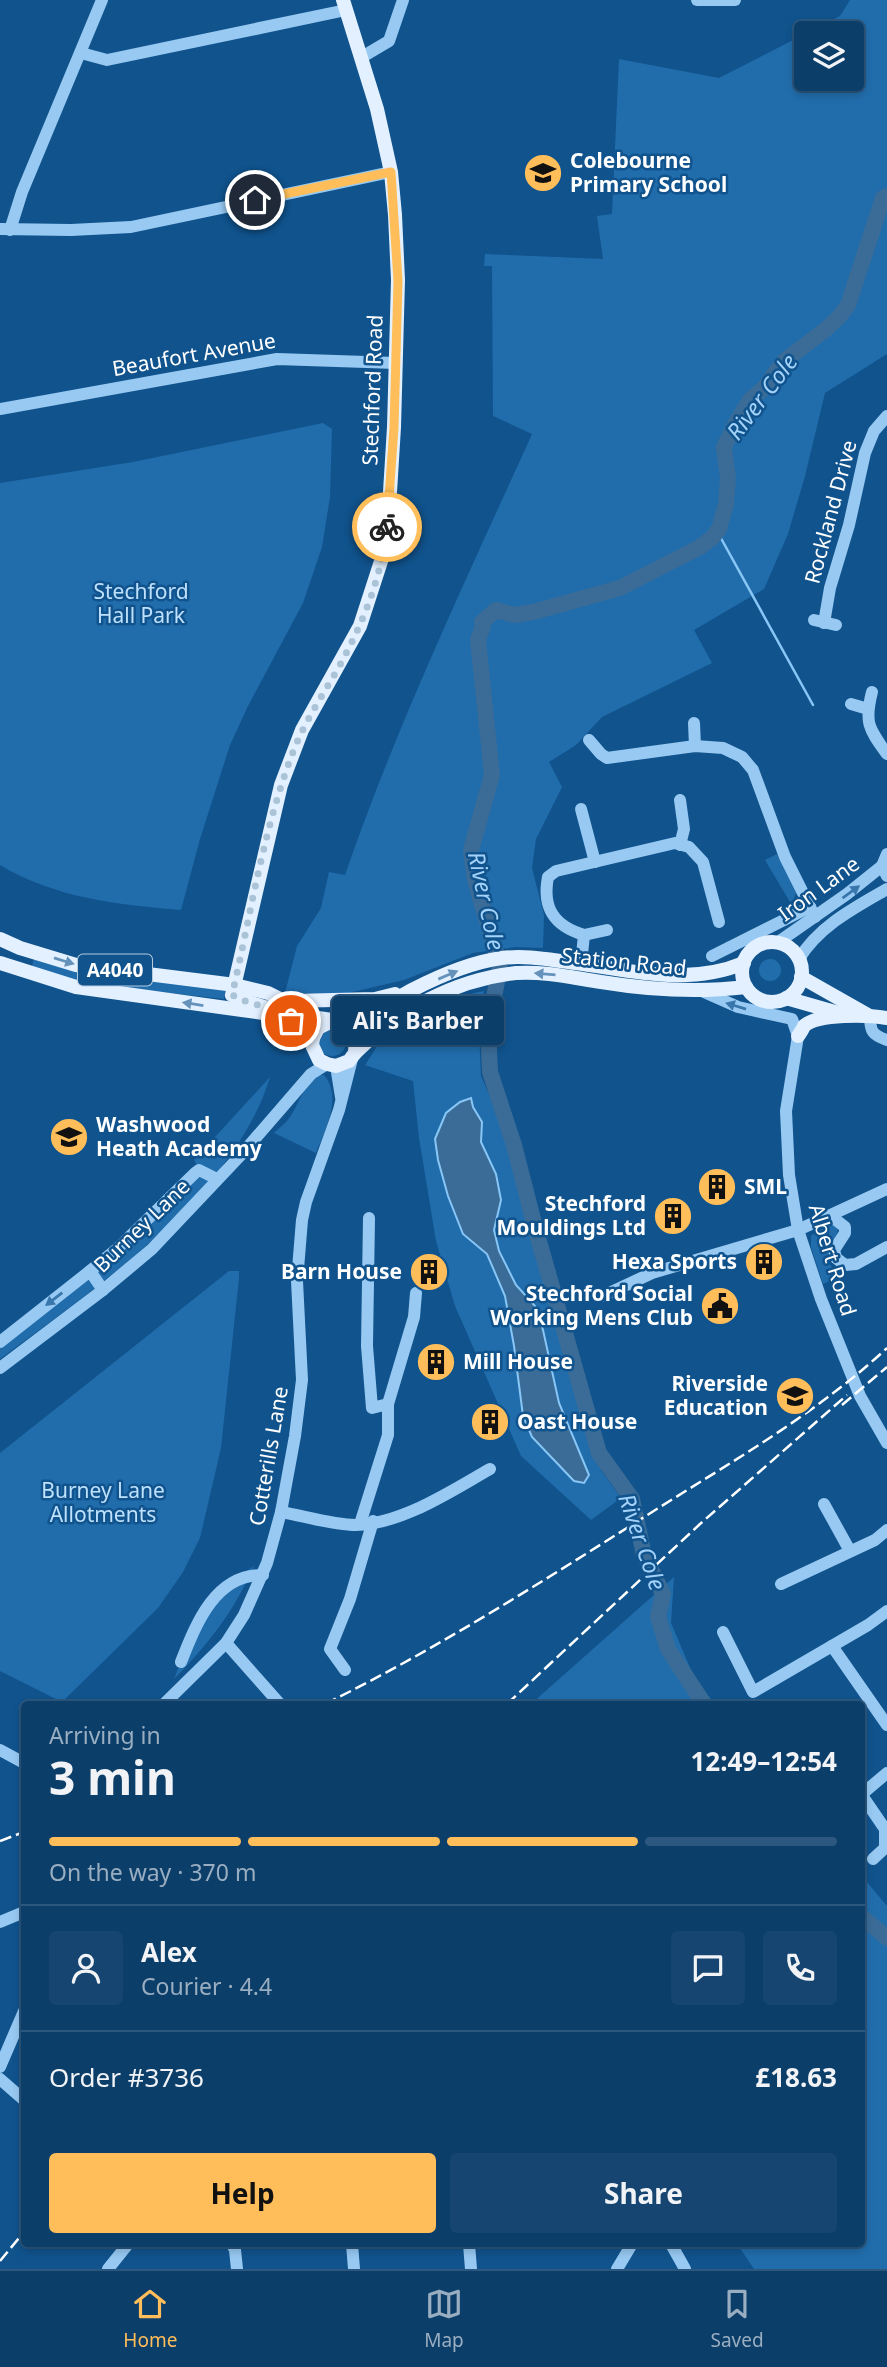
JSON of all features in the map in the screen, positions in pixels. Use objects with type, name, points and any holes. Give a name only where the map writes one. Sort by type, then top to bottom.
[{"type":"main road","name":"Stechford Road","points":[[235,985],[265,847],[289,761],[302,730],[360,626],[384,552],[391,491],[397,254],[391,172],[377,109],[344,5]]},
{"type":"main road","name":"A4040","points":[[0,939],[76,965],[262,990],[318,1018],[339,1022]]},
{"type":"main road","points":[[766,943],[777,943],[790,948],[799,959],[801,977],[793,993],[786,998],[775,1002],[764,1001],[754,996],[746,987],[743,979],[744,962],[749,953],[757,947],[766,943]]},
{"type":"main road","points":[[6,965],[20,948]]},
{"type":"main road","name":"Station Road","points":[[414,989],[482,962],[514,957],[532,956],[680,976],[709,974],[744,962]]},
{"type":"main road","name":"A4040","points":[[6,965],[76,987],[285,1017],[313,1045]]},
{"type":"main road","name":"Station Road","points":[[354,1054],[385,1025],[408,1011],[455,988],[486,978],[517,973],[707,994]]},
{"type":"main road","points":[[801,977],[870,1016]]},
{"type":"main road","points":[[235,985],[234,996],[274,1010],[285,1017]]},
{"type":"main road","points":[[707,994],[746,987]]},
{"type":"main road","points":[[287,1001],[375,999],[414,989]]},
{"type":"main road","points":[[339,1022],[356,1037],[354,1054],[343,1064],[331,1065],[319,1059],[313,1045],[322,1024],[368,1016],[414,989]]},
{"type":"main road","points":[[786,998],[847,1016]]},
{"type":"main road","points":[[798,1036],[804,1026],[813,1021],[847,1016],[887,1018]]},
{"type":"street","points":[[102,0],[5,230],[131,227],[391,172]]},
{"type":"street","points":[[362,57],[389,41],[403,0]]},
{"type":"street","points":[[697,0],[735,0]]},
{"type":"street","points":[[81,53],[107,61],[344,5]]},
{"type":"street","name":"Beaufort Avenue","points":[[0,409],[277,359],[396,363]]},
{"type":"street","name":"Rockland Drive","points":[[825,622],[830,588],[849,525],[865,453],[874,431],[887,416]]},
{"type":"street","points":[[872,692],[867,719],[870,730],[887,754]]},
{"type":"street","points":[[850,704],[868,709]]},
{"type":"street","points":[[694,723],[695,746]]},
{"type":"street","points":[[589,740],[607,758],[695,746],[732,750],[749,763],[785,857],[813,912],[720,954]]},
{"type":"street","points":[[680,800],[684,829],[680,845]]},
{"type":"street","points":[[581,809],[595,862]]},
{"type":"street","points":[[607,930],[584,935],[559,922],[550,912],[546,888],[548,877],[556,871],[675,843],[689,847],[703,862],[719,922]]},
{"type":"street","name":"Iron Lane","points":[[777,943],[813,912],[885,865]]},
{"type":"street","name":"Iron Lane","points":[[799,959],[809,942],[819,933],[887,889]]},
{"type":"street","points":[[581,964],[584,935]]},
{"type":"street","name":"Station Road","points":[[707,994],[738,1007],[792,1019],[798,1036]]},
{"type":"street","points":[[870,1016],[871,1032],[874,1036],[887,1040]]},
{"type":"street","name":"Albert Road","points":[[798,1036],[786,1111],[789,1175],[798,1230],[821,1300],[860,1396],[887,1443]]},
{"type":"street","name":"Burney Lane","points":[[294,1093],[313,1045]]},
{"type":"street","name":"Cotterills Lane","points":[[167,1701],[226,1643],[244,1615],[263,1575],[281,1512],[302,1380],[297,1281],[302,1220],[342,1100],[354,1054]]},
{"type":"street","name":"Cotterills Lane","points":[[331,1065],[342,1100]]},
{"type":"street","name":"Burney Lane","points":[[0,1368],[152,1249],[311,1074],[331,1065]]},
{"type":"street","points":[[13,1359],[0,1343],[117,1249],[195,1173],[200,1170],[217,1179]]},
{"type":"street","points":[[603,1296],[652,1273],[798,1230],[887,1189]]},
{"type":"street","points":[[826,1217],[845,1227],[845,1233],[834,1250],[836,1258],[845,1265],[856,1264],[887,1247]]},
{"type":"street","points":[[369,1218],[367,1346],[372,1408],[388,1404]]},
{"type":"street","points":[[90,1271],[103,1290]]},
{"type":"street","points":[[345,1670],[330,1649],[350,1599],[388,1435],[388,1404],[414,1317],[416,1293]]},
{"type":"street","points":[[281,1512],[367,1523],[406,1514],[490,1469]]},
{"type":"street","points":[[824,1503],[850,1551]]},
{"type":"street","points":[[781,1584],[875,1540],[887,1530]]},
{"type":"street","points":[[181,1662],[200,1617],[218,1594],[244,1576],[263,1575]]},
{"type":"street","points":[[723,1632],[753,1692],[887,1611]]},
{"type":"street","points":[[226,1643],[277,1701]]},
{"type":"street","points":[[832,1646],[887,1725]]},
{"type":"street","points":[[0,1750],[21,1761]]},
{"type":"street","points":[[865,1792],[887,1773]]},
{"type":"street","points":[[865,1801],[885,1829],[886,1849],[873,1859]]},
{"type":"street","points":[[0,1922],[21,1913]]},
{"type":"street","points":[[0,2067],[21,2018]]},
{"type":"street","points":[[0,2079],[21,2097]]},
{"type":"street","points":[[108,2269],[126,2247]]},
{"type":"street","points":[[234,2247],[237,2269]]},
{"type":"street","points":[[352,2247],[354,2269]]},
{"type":"street","points":[[469,2247],[471,2269]]},
{"type":"street","points":[[617,2269],[630,2247]]},
{"type":"street","points":[[673,2247],[685,2269]]},
{"type":"green space","points":[[850,0],[887,0],[887,354],[825,393],[788,534],[764,589],[694,630],[712,663],[602,717],[576,745],[549,762],[562,787],[536,839],[532,868],[544,915],[543,948],[515,947],[473,953],[404,980],[344,994],[285,993],[297,946],[321,908],[329,872],[345,875],[410,708],[532,434],[493,416],[492,266],[484,266],[485,254],[603,259],[597,216],[612,214],[619,59],[719,78],[794,40],[794,91],[864,91],[864,21],[830,21],[840,16]]},
{"type":"green space","name":"Stechford Hall Park","points":[[323,423],[332,429],[330,497],[322,547],[303,603],[230,745],[181,910],[88,898],[43,885],[0,865],[0,483],[133,462]]},
{"type":"green space","points":[[777,854],[796,893],[790,902],[765,860]]},
{"type":"green space","points":[[34,958],[226,989],[224,999],[78,983],[31,970]]},
{"type":"green space","points":[[770,959],[778,962],[781,970],[778,978],[770,981],[762,978],[759,970],[762,962]]},
{"type":"green space","points":[[484,991],[479,1032],[481,1076],[505,1131],[516,1168],[532,1243],[556,1316],[585,1427],[601,1470],[621,1498],[591,1520],[521,1456],[455,1306],[436,1241],[419,1138],[413,1081],[365,1065],[380,1042],[400,1025],[443,1003]]},
{"type":"green space","points":[[332,1028],[342,1032],[346,1042],[342,1052],[332,1056],[322,1052],[318,1042],[322,1032]]},
{"type":"green space","points":[[319,1075],[324,1075],[329,1084],[332,1103],[316,1153],[274,1133],[288,1119],[305,1089]]},
{"type":"green space","points":[[270,1077],[252,1120],[226,1161],[194,1199],[118,1270],[0,1359],[0,1345],[202,1174],[194,1160]]},
{"type":"green space","points":[[832,1225],[838,1227],[828,1258],[835,1269],[844,1274],[823,1284],[811,1247],[811,1236]]},
{"type":"green space","name":"Burney Lane Allotments","points":[[229,1271],[239,1271],[221,1448],[200,1538],[183,1572],[158,1608],[63,1701],[0,1671],[0,1453]]},
{"type":"green space","points":[[254,1566],[219,1627],[174,1679],[199,1615],[225,1585]]},
{"type":"green space","points":[[674,1577],[671,1623],[697,1684],[713,1701],[534,1701]]},
{"type":"green space","points":[[865,1880],[887,1906],[887,2269],[754,2269],[739,2247],[865,2247]]},
{"type":"shaded area","points":[[471,1098],[482,1122],[481,1142],[496,1174],[501,1200],[494,1230],[499,1251],[516,1285],[535,1306],[559,1403],[589,1475],[584,1483],[574,1481],[532,1437],[523,1416],[505,1296],[487,1254],[463,1234],[448,1196],[435,1139],[446,1113],[460,1102]]},
{"type":"waterway","name":"River Cole","points":[[702,1701],[668,1649],[658,1617],[663,1594],[644,1555],[632,1499],[599,1453],[514,1145],[490,1072],[488,1028],[500,966],[475,880],[471,850],[492,775],[478,640],[482,622],[496,610],[515,615],[533,612],[620,588],[700,547],[712,538],[719,529],[726,504],[728,478],[724,447],[736,423],[750,400],[765,387],[783,362],[825,330],[848,305],[883,198],[887,196]]},
{"type":"waterway","points":[[717,531],[813,705]]},
{"type":"waterway","name":"River Cole","points":[[865,1919],[887,1938]]},
{"type":"railway","points":[[331,1701],[408,1661],[489,1614],[742,1456],[802,1416],[887,1348]]},
{"type":"railway","points":[[842,1405],[887,1367]]},
{"type":"railway","points":[[510,1701],[700,1524],[847,1395]]},
{"type":"railway","points":[[0,1841],[21,1833]]},
{"type":"railway","points":[[0,2261],[21,2236]]},
{"type":"way so far","points":[[291,1021],[274,1010],[232,995],[281,785],[302,730],[360,626],[378,576],[387,527]]},
{"type":"place","name":"Colebourne Primary School","points":[[543,173]]},
{"type":"place","name":"Ali's Barber","points":[[291,1021]]},
{"type":"place","name":"Washwood Heath Academy","points":[[69,1137]]},
{"type":"place","name":"SML","points":[[717,1187]]},
{"type":"place","name":"Stechford Mouldings Ltd","points":[[673,1216]]},
{"type":"place","name":"Hexa Sports","points":[[764,1262]]},
{"type":"place","name":"Barn House","points":[[429,1272]]},
{"type":"place","name":"Stechford Social Working Mens Club","points":[[720,1306]]},
{"type":"place","name":"Mill House","points":[[436,1362]]},
{"type":"place","name":"Riverside Education","points":[[795,1396]]},
{"type":"place","name":"Oast House","points":[[490,1422]]},
{"type":"route","points":[[255,200],[391,172],[398,281],[394,427],[387,527]]}]
